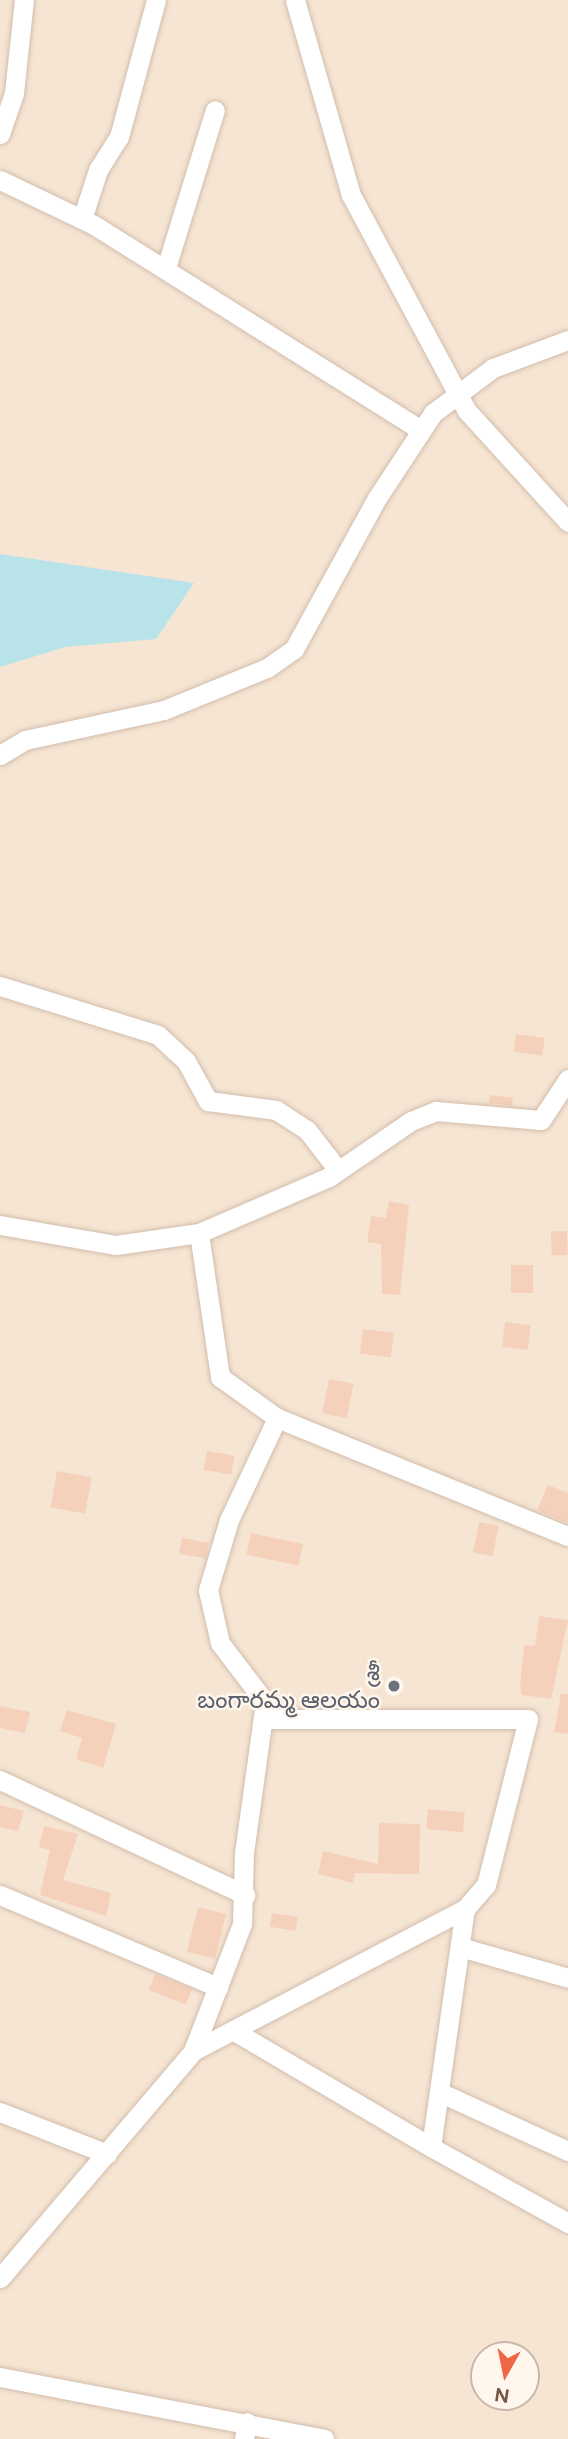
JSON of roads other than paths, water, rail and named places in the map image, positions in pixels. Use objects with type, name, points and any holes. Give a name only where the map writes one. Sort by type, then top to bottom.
[{"type":"street","points":[[0,134],[14,93],[24,0]]},
{"type":"street","points":[[82,219],[98,170],[119,137],[156,0]]},
{"type":"street","points":[[295,0],[351,195],[467,411],[568,522]]},
{"type":"street","points":[[166,268],[215,110]]},
{"type":"street","points":[[0,180],[82,219],[166,268],[258,332],[421,430]]},
{"type":"street","points":[[0,755],[25,740],[164,710],[267,667],[294,649],[421,430],[458,392],[493,368],[568,340]]},
{"type":"street","points":[[0,986],[158,1035],[186,1061],[208,1101],[276,1110],[307,1130],[338,1170]]},
{"type":"street","points":[[0,1225],[116,1244],[199,1233],[338,1170],[411,1121],[436,1111],[541,1120],[568,1079]]},
{"type":"street","points":[[199,1233],[220,1377],[277,1418],[568,1536]]},
{"type":"street","points":[[0,2278],[193,2051],[242,1924],[245,1895],[244,1853],[265,1719],[265,1702],[220,1643],[208,1590],[229,1520],[277,1418]]},
{"type":"street","points":[[193,2051],[465,1909],[486,1885],[528,1716],[265,1719]]},
{"type":"street","points":[[0,1780],[245,1895]]},
{"type":"street","points":[[0,1895],[218,1987]]},
{"type":"street","points":[[431,2147],[465,1909]]},
{"type":"street","points":[[460,1947],[568,1978]]},
{"type":"street","points":[[234,2031],[431,2147],[568,2223]]},
{"type":"street","points":[[439,2092],[568,2151]]},
{"type":"street","points":[[0,2112],[107,2154]]},
{"type":"street","points":[[0,2377],[245,2430],[324,2439]]},
{"type":"water","points":[[0,554],[194,583],[156,639],[65,647],[0,667]]},
{"type":"place","name":"శ్రీ బంగారమ్మ ఆలయం","points":[[394,1686]]}]
